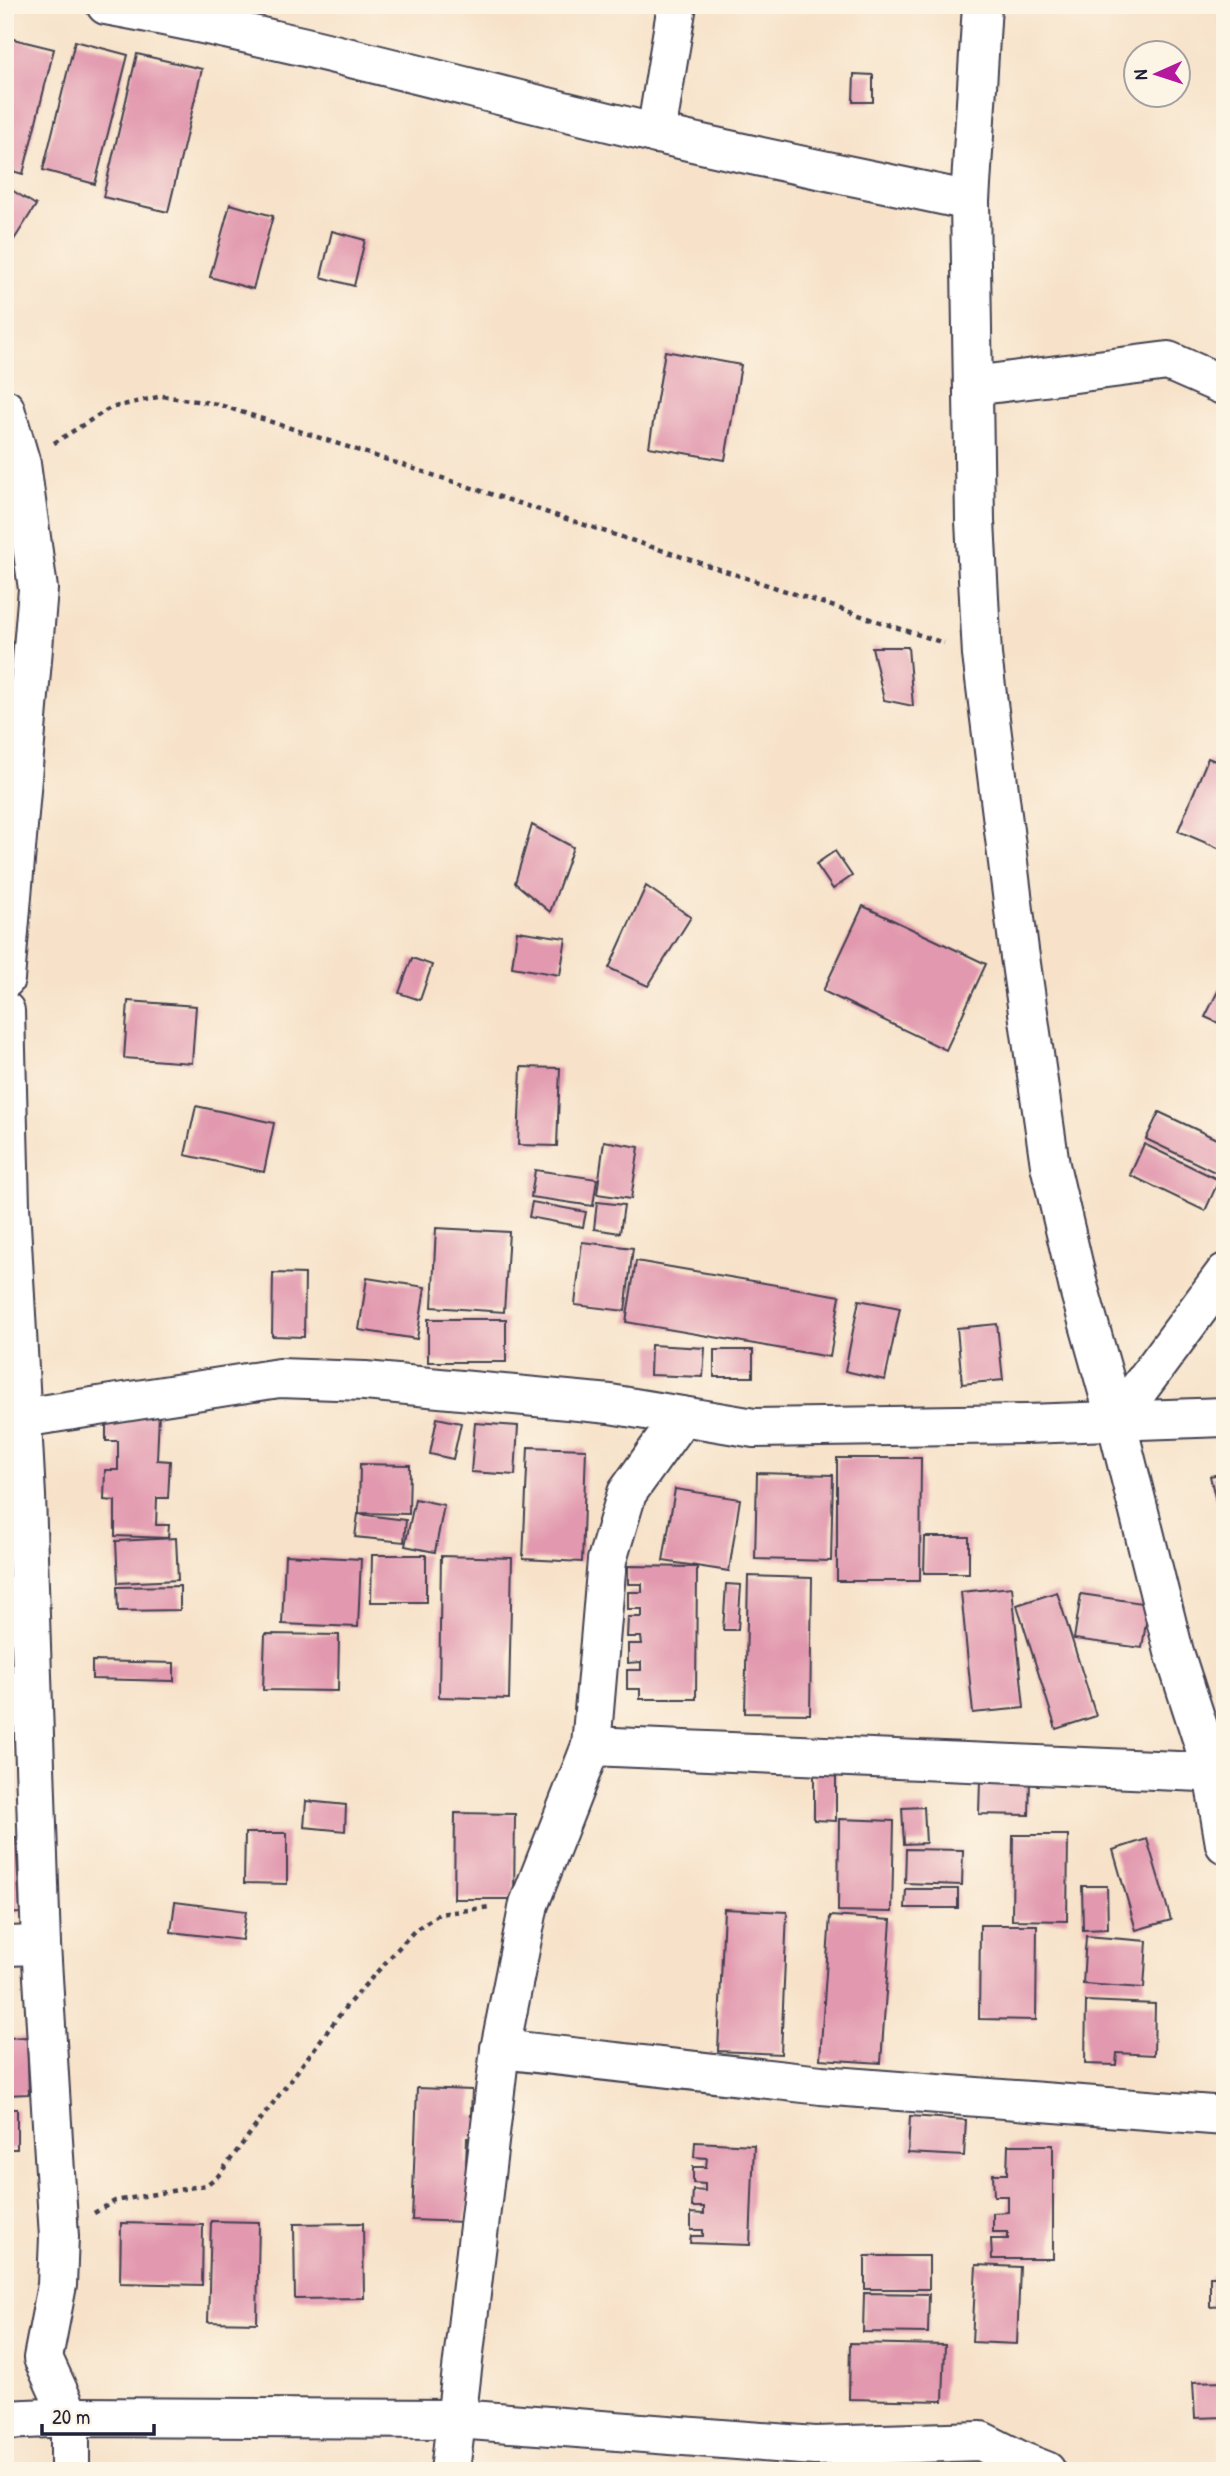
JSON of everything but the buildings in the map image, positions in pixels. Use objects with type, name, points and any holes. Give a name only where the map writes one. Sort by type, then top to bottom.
[{"type":"street","points":[[106,5],[358,61],[656,134],[970,201]]},
{"type":"street","points":[[656,134],[677,5]]},
{"type":"street","points":[[982,5],[970,201],[975,521],[982,655],[1019,950],[1050,1165],[1079,1289],[1116,1420],[1174,1652],[1219,1773],[1225,1844]]},
{"type":"street","points":[[973,386],[1168,361],[1225,386]]},
{"type":"street","points":[[5,409],[21,464],[38,589],[5,979]]},
{"type":"street","points":[[5,1011],[10,1206],[22,1418],[23,1945],[59,2237],[57,2284],[43,2358],[70,2417],[70,2471]]},
{"type":"street","points":[[1116,1420],[1225,1273]]},
{"type":"street","points":[[22,1418],[279,1378],[365,1381],[610,1404],[754,1427],[925,1427],[1225,1417]]},
{"type":"street","points":[[450,2471],[500,2049],[529,1904],[591,1746],[607,1560],[627,1493],[682,1416]]},
{"type":"street","points":[[591,1746],[1219,1773]]},
{"type":"street","points":[[500,2049],[821,2085],[1225,2116]]},
{"type":"street","points":[[5,2420],[70,2417],[457,2419],[815,2446],[981,2441],[1046,2471]]},
{"type":"path","points":[[21,464],[110,408],[162,396],[217,404],[982,655]]},
{"type":"path","points":[[59,2237],[115,2202],[206,2185],[218,2176],[348,2004],[415,1930],[439,1914],[529,1904]]}]
